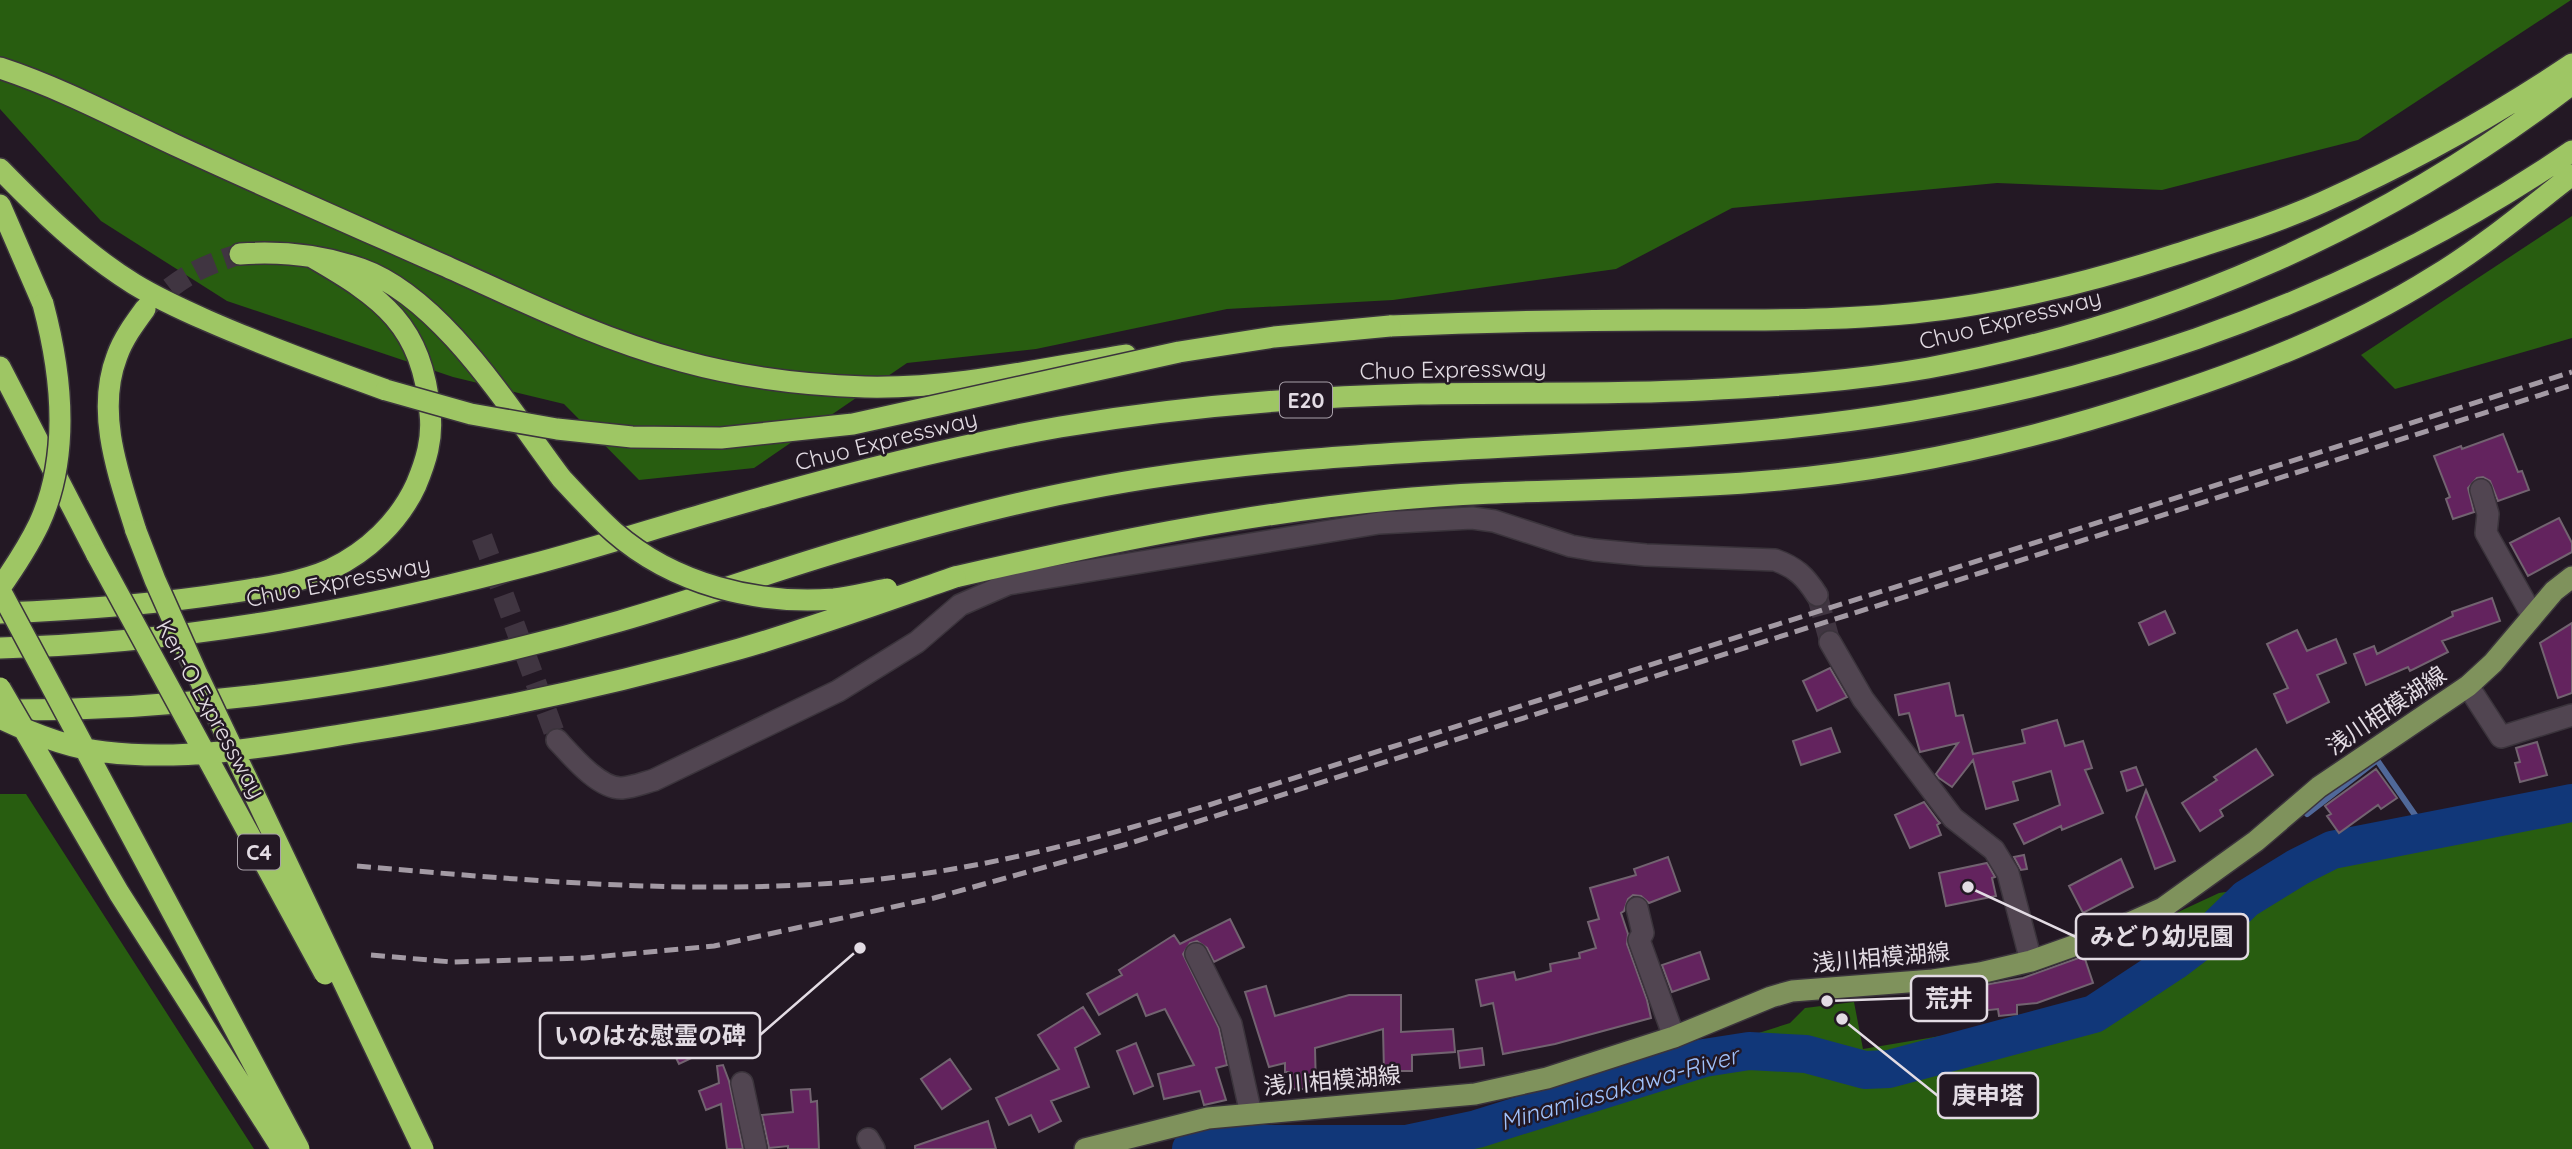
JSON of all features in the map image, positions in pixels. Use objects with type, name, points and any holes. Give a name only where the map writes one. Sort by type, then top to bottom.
[{"type":"highway","points":[[0,68],[44,82],[354,226],[631,345],[682,361],[732,372],[864,387],[973,382],[1194,344],[1390,327],[1496,321],[1785,320],[1858,316],[1959,307],[2050,290],[2141,265],[2321,203],[2422,154],[2511,104],[2572,64]]},
{"type":"highway","name":"Chuo Expressway","points":[[0,648],[123,642],[228,630],[382,602],[545,561],[716,510],[897,461],[1062,427],[1244,403],[1417,394],[1697,390],[1821,382],[1952,362],[2052,340],[2164,305],[2258,270],[2355,224],[2441,174],[2572,84]]},
{"type":"highway","points":[[0,710],[192,702],[393,675],[467,660],[620,621],[865,544],[1043,498],[1165,476],[1325,456],[1787,428],[1966,403],[2164,351],[2282,306],[2349,278],[2435,235],[2497,200],[2572,151]]},
{"type":"highway","points":[[0,169],[52,220],[102,262],[134,285],[169,304],[265,346],[386,390],[471,414],[557,429],[632,437],[721,438],[853,424],[1179,352],[1274,337]]},
{"type":"highway","points":[[240,254],[276,251],[312,257],[361,269],[381,279],[419,305],[462,348],[562,479],[615,533],[646,555],[690,578],[758,597],[800,600],[835,598],[955,578],[1164,531],[1312,509],[1439,496],[1655,489],[1756,482],[1932,458],[2068,426],[2223,377],[2328,333],[2440,274],[2572,175]]},
{"type":"highway","points":[[0,205],[43,304],[53,340],[59,379],[60,418],[56,464],[40,523],[0,589],[299,1149]]},
{"type":"highway","points":[[0,613],[145,604],[273,586],[331,569],[350,558],[395,520],[411,495],[430,443],[429,396],[419,360],[413,344],[386,306],[361,285],[312,257]]},
{"type":"highway","points":[[145,309],[116,356],[109,388],[108,419],[113,450],[136,531],[197,674],[421,1149]]},
{"type":"highway","name":"Ken-O Expressway","points":[[0,367],[97,555],[421,1149]]},
{"type":"highway","points":[[0,719],[56,741],[104,752],[184,755],[285,744],[421,722],[663,669],[794,632],[955,578]]},
{"type":"highway","points":[[0,688],[119,893],[282,1149]]},
{"type":"main road","name":"浅川相模湖線","points":[[1085,1149],[1208,1118],[1475,1094],[1547,1078],[1674,1037],[1759,1001],[1793,991],[1934,980],[2031,961],[2093,939],[2164,908],[2256,841],[2319,787],[2468,686],[2493,663],[2554,591],[2572,577]]},
{"type":"street","points":[[2481,490],[2487,514],[2486,533],[2532,615]]},
{"type":"street","points":[[557,740],[601,781],[620,788],[633,786],[654,780],[838,691],[917,642],[960,605],[1008,584],[1379,523],[1472,518],[1494,521],[1571,546],[1594,550],[1646,555],[1775,560],[1792,566],[1806,578],[1817,595]]},
{"type":"street","points":[[1830,642],[1863,699],[1953,818],[1994,850],[2008,873],[2031,961]]},
{"type":"street","points":[[2468,686],[2501,737],[2572,715]]},
{"type":"street","points":[[1637,908],[1643,933],[1639,940],[1674,1037]]},
{"type":"street","points":[[1196,954],[1231,1024],[1251,1114]]},
{"type":"street","points":[[742,1083],[756,1149]]},
{"type":"green space","points":[[0,0],[2571,0],[2358,140],[2162,190],[1997,183],[1732,208],[1616,269],[1393,300],[1227,309],[1036,349],[907,363],[754,468],[639,480],[564,404],[453,377],[227,301],[101,221],[0,109]]},
{"type":"green space","points":[[2572,216],[2572,338],[2395,389],[2361,355]]},
{"type":"green space","points":[[0,794],[26,794],[254,1149],[0,1149]]},
{"type":"green space","points":[[2572,820],[2572,1149],[1393,1149],[1790,1023],[1805,1008],[1854,1002],[1863,1049],[2036,1020],[2098,998],[2158,964],[2176,913],[2219,893],[2290,882],[2363,853]]},
{"type":"building","points":[[2503,434],[2518,472],[2522,471],[2529,490],[2498,501],[2490,481],[2483,477],[2477,478],[2468,488],[2474,512],[2453,519],[2446,499],[2450,497],[2434,456]]},
{"type":"building","points":[[2559,518],[2572,543],[2572,552],[2528,576],[2510,543]]},
{"type":"building","points":[[2492,598],[2500,621],[2442,641],[2448,652],[2410,671],[2408,667],[2366,685],[2354,654],[2374,646],[2377,654],[2453,616],[2452,612]]},
{"type":"building","points":[[2165,611],[2175,633],[2149,645],[2139,623]]},
{"type":"building","points":[[2572,623],[2572,693],[2558,698],[2540,643]]},
{"type":"building","points":[[2297,630],[2307,651],[2336,639],[2346,663],[2317,675],[2329,702],[2287,723],[2274,694],[2288,688],[2267,644]]},
{"type":"building","points":[[1830,668],[1847,697],[1817,711],[1803,681]]},
{"type":"building","points":[[1949,683],[1956,716],[1963,715],[1973,754],[2025,743],[2022,730],[2057,720],[2065,746],[2083,741],[2092,768],[2085,770],[2103,813],[2062,830],[2061,826],[2024,844],[2014,824],[2060,805],[2051,771],[2013,782],[2018,800],[1986,809],[1973,760],[1952,787],[1939,778],[1936,774],[1958,743],[1920,752],[1909,713],[1899,715],[1895,695]]},
{"type":"building","points":[[1831,728],[1840,752],[1801,765],[1793,741]]},
{"type":"building","points":[[2537,742],[2547,775],[2520,782],[2515,763],[2520,762],[2516,748]]},
{"type":"building","points":[[2256,749],[2273,775],[2220,810],[2223,816],[2200,831],[2182,803],[2217,780],[2214,777]]},
{"type":"building","points":[[2136,767],[2143,785],[2127,791],[2121,772]]},
{"type":"building","points":[[2376,769],[2397,798],[2381,809],[2378,805],[2339,833],[2327,816],[2331,814],[2325,806]]},
{"type":"building","points":[[2146,790],[2175,861],[2155,869],[2136,817]]},
{"type":"building","points":[[1924,802],[1940,823],[1937,825],[1941,835],[1910,848],[1895,815]]},
{"type":"building","points":[[2024,855],[2027,869],[2021,870],[2014,857]]},
{"type":"building","points":[[1668,857],[1680,891],[1649,903],[1641,896],[1633,895],[1621,913],[1628,934],[1627,944],[1651,1018],[1555,1044],[1503,1054],[1493,1003],[1481,1006],[1476,980],[1514,972],[1516,980],[1551,971],[1550,964],[1580,958],[1579,953],[1596,948],[1588,922],[1599,919],[1590,888],[1636,875],[1634,869]]},
{"type":"building","points":[[2121,859],[2133,887],[2083,913],[2069,886]]},
{"type":"building","points":[[1987,863],[1995,877],[1992,878],[1996,896],[1946,906],[1939,873]]},
{"type":"building","points":[[1230,919],[1244,947],[1214,962],[1207,948],[1197,941],[1190,943],[1183,954],[1219,1028],[1227,1065],[1216,1068],[1226,1100],[1204,1105],[1200,1091],[1164,1099],[1158,1074],[1194,1065],[1165,1009],[1146,1016],[1137,994],[1099,1015],[1087,994],[1122,975],[1119,970],[1174,935],[1180,944]]},
{"type":"building","points":[[1700,952],[1709,979],[1672,992],[1662,965]]},
{"type":"building","points":[[2084,956],[2093,983],[2037,1003],[2017,1005],[2017,1014],[1999,1016],[1998,1009],[1952,1014],[1950,991],[2023,978]]},
{"type":"building","points":[[1266,986],[1275,1016],[1349,995],[1401,995],[1401,1032],[1453,1029],[1455,1052],[1412,1055],[1412,1071],[1384,1071],[1383,1029],[1315,1048],[1316,1089],[1289,1089],[1289,1072],[1285,1072],[1285,1063],[1269,1067],[1245,992]]},
{"type":"building","points":[[1083,1007],[1100,1034],[1075,1048],[1089,1087],[1051,1101],[1061,1121],[1039,1132],[1031,1115],[1009,1125],[996,1098],[1059,1069],[1038,1035]]},
{"type":"building","points":[[691,1013],[695,1022],[704,1018],[717,1046],[679,1064],[661,1027]]},
{"type":"building","points":[[1136,1043],[1153,1086],[1134,1094],[1117,1051]]},
{"type":"building","points":[[1482,1048],[1484,1065],[1460,1068],[1458,1051]]},
{"type":"building","points":[[950,1059],[971,1089],[942,1109],[921,1079]]},
{"type":"building","points":[[723,1065],[729,1081],[743,1149],[727,1149],[721,1104],[706,1110],[699,1091],[719,1083],[717,1066]]},
{"type":"building","points":[[810,1089],[811,1102],[817,1101],[819,1149],[788,1149],[788,1146],[769,1148],[762,1115],[793,1112],[791,1090]]},
{"type":"building","points":[[988,1121],[996,1149],[915,1149],[915,1146]]},
{"type":"waterway","points":[[2307,814],[2377,760],[2426,831]]},
{"type":"waterway","name":"Minamiasakawa-River","points":[[1191,1149],[1241,1144],[1406,1144],[1477,1129],[1704,1058],[1749,1051],[1806,1054],[1865,1070],[1889,1069],[2094,1014],[2173,962],[2210,934],[2246,899],[2332,850],[2572,803]]},
{"type":"tunnel","points":[[146,308],[169,288],[190,275],[240,254]]},
{"type":"tunnel","points":[[482,537],[557,740]]},
{"type":"tunnel","points":[[1817,595],[1830,642]]},
{"type":"railway","points":[[357,866],[639,886],[780,886],[921,874],[1031,853],[1209,805],[2572,372]]},
{"type":"railway","points":[[371,955],[452,962],[584,958],[714,946],[934,898],[1124,845],[2572,385]]},
{"type":"place","name":"みどり幼児園","points":[[1968,887]]},
{"type":"place","name":"いのはな慰霊の碑","points":[[860,948]]},
{"type":"place","name":"荒井","points":[[1827,1001]]},
{"type":"place","name":"庚申塔","points":[[1842,1019]]}]
